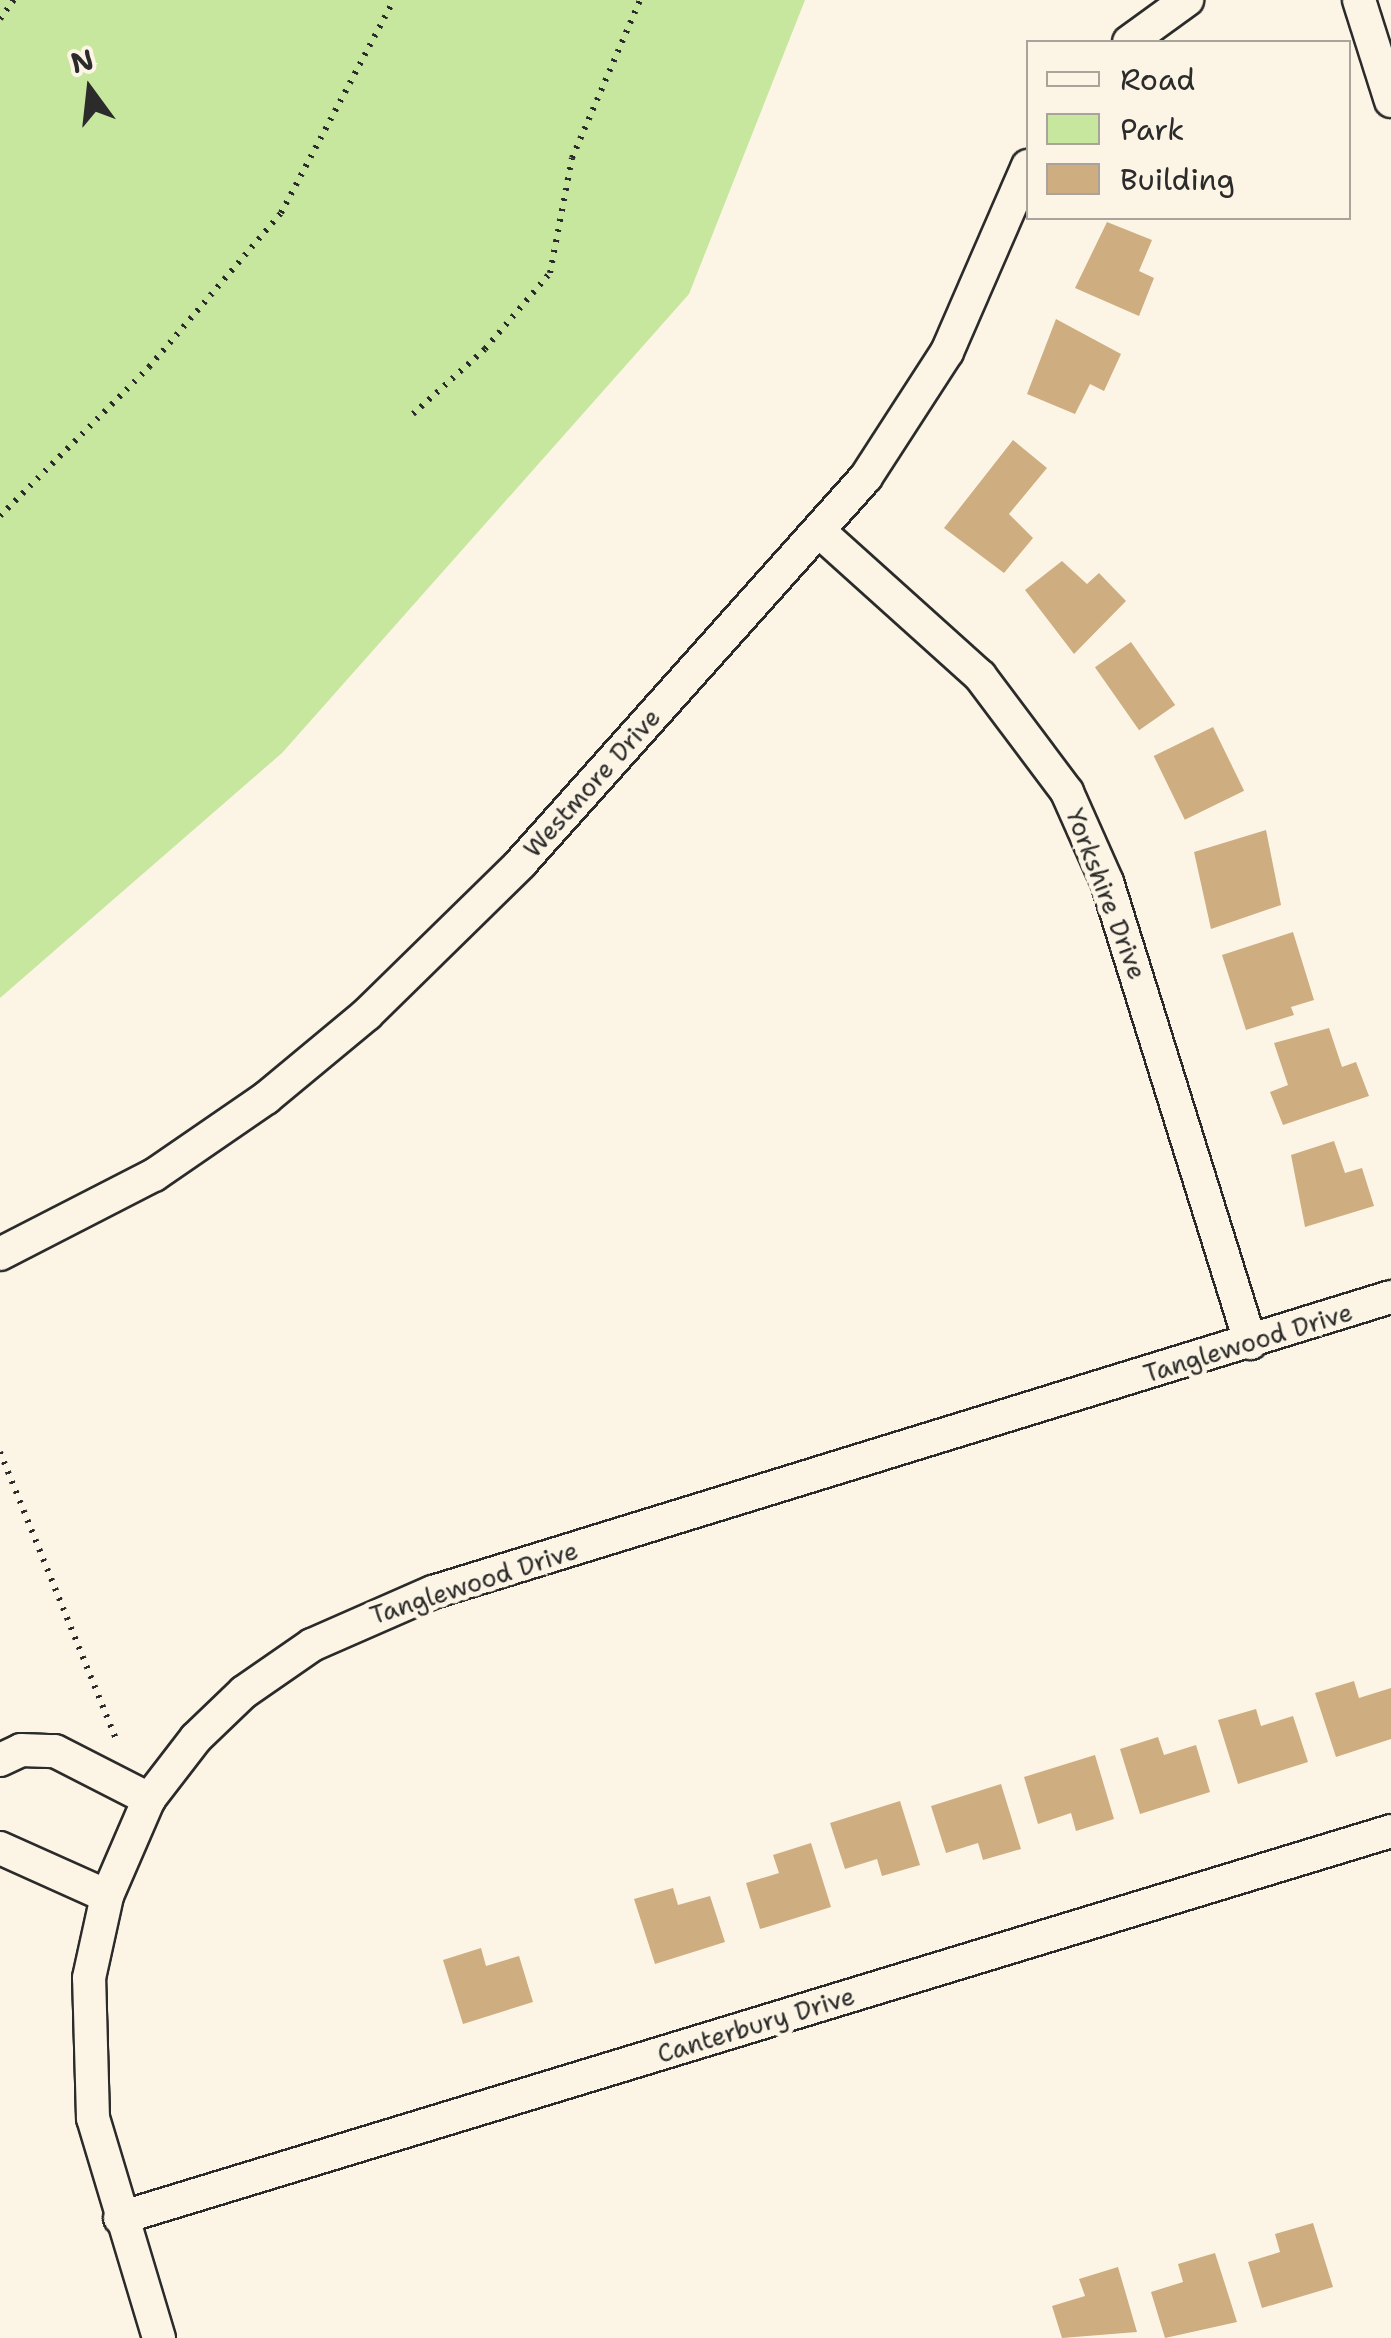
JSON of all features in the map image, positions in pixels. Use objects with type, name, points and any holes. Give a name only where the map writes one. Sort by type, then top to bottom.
[{"type":"street","points":[[1132,40],[1188,0]]},
{"type":"street","points":[[1359,0],[1391,101]]},
{"type":"street","name":"Westmore Drive","points":[[0,1254],[65,1226],[215,1136],[367,1014],[520,864],[866,477],[947,352],[1026,171]]},
{"type":"street","name":"Yorkshire Drive","points":[[819,532],[980,676],[1067,792],[1107,882],[1251,1343]]},
{"type":"street","name":"Tanglewood Drive","points":[[159,2338],[93,2118],[86,2045],[89,1978],[106,1896],[149,1800],[196,1738],[244,1692],[312,1645],[370,1616],[1391,1298]]},
{"type":"street","points":[[0,1760],[20,1750],[55,1751],[149,1800]]},
{"type":"street","name":"Canterbury Drive","points":[[120,2218],[1391,1831]]},
{"type":"street","points":[[0,1848],[106,1896]]},
{"type":"path","points":[[0,18],[14,0]]},
{"type":"path","points":[[0,516],[149,367],[281,212],[394,0]]},
{"type":"path","points":[[412,414],[484,349],[550,273],[572,158],[640,0]]},
{"type":"path","points":[[0,1452],[116,1739]]},
{"type":"green space","points":[[0,0],[805,0],[689,294],[282,753],[0,998]]},
{"type":"building","points":[[1107,222],[1152,240],[1139,271],[1154,278],[1139,316],[1075,288]]},
{"type":"building","points":[[1056,319],[1121,354],[1104,391],[1090,384],[1075,414],[1027,394]]},
{"type":"building","points":[[1013,440],[1047,468],[1009,514],[1033,538],[1004,573],[944,528]]},
{"type":"building","points":[[1062,561],[1087,584],[1099,573],[1126,601],[1074,654],[1025,590]]},
{"type":"building","points":[[1131,642],[1175,705],[1139,730],[1095,667]]},
{"type":"building","points":[[1213,727],[1244,791],[1185,820],[1154,756]]},
{"type":"building","points":[[1266,830],[1281,905],[1211,929],[1194,852]]},
{"type":"building","points":[[1293,932],[1314,1000],[1291,1007],[1294,1015],[1246,1030],[1222,955]]},
{"type":"building","points":[[1329,1028],[1342,1067],[1356,1062],[1369,1096],[1283,1125],[1270,1092],[1288,1085],[1274,1043]]},
{"type":"building","points":[[1334,1141],[1345,1173],[1362,1168],[1374,1206],[1305,1227],[1291,1155]]},
{"type":"building","points":[[1354,1681],[1359,1698],[1391,1688],[1391,1739],[1336,1757],[1315,1693]]},
{"type":"building","points":[[1256,1709],[1261,1726],[1293,1716],[1308,1762],[1238,1784],[1218,1720]]},
{"type":"building","points":[[1158,1737],[1164,1755],[1196,1745],[1210,1792],[1140,1814],[1120,1749]]},
{"type":"building","points":[[1095,1755],[1114,1819],[1076,1831],[1071,1813],[1038,1824],[1024,1777]]},
{"type":"building","points":[[1001,1784],[1021,1849],[983,1860],[978,1843],[946,1853],[931,1806]]},
{"type":"building","points":[[900,1801],[920,1865],[882,1876],[877,1859],[845,1869],[830,1823]]},
{"type":"building","points":[[811,1843],[831,1907],[760,1929],[746,1883],[779,1873],[773,1855]]},
{"type":"building","points":[[673,1888],[678,1905],[710,1896],[725,1942],[655,1964],[634,1899]]},
{"type":"building","points":[[481,1948],[486,1966],[519,1956],[533,2002],[463,2024],[443,1960]]},
{"type":"building","points":[[1313,2223],[1333,2287],[1262,2308],[1248,2262],[1280,2252],[1275,2234]]},
{"type":"building","points":[[1215,2253],[1237,2322],[1165,2338],[1151,2292],[1183,2282],[1178,2264]]},
{"type":"building","points":[[1118,2267],[1137,2332],[1062,2338],[1052,2306],[1085,2296],[1079,2279]]}]
